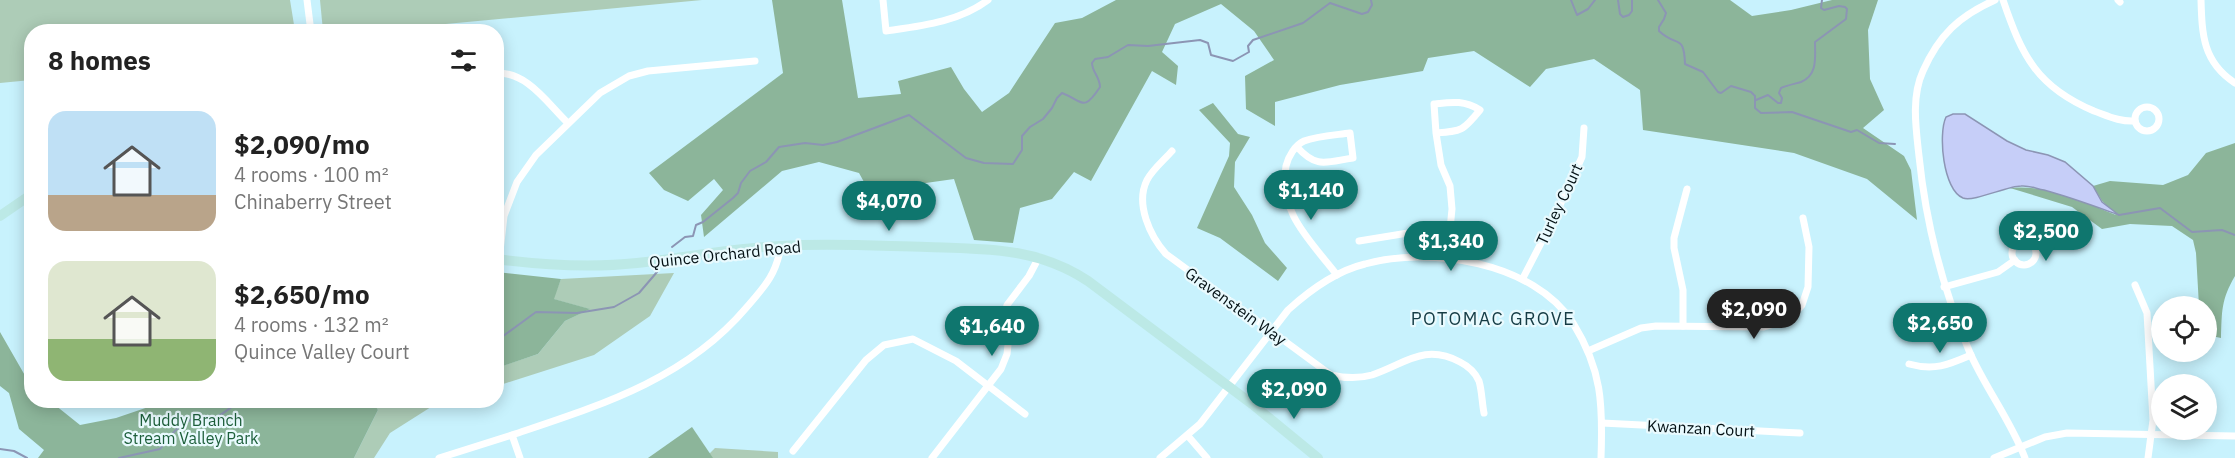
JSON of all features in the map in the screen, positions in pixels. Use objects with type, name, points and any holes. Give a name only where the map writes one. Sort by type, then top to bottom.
[{"type":"street","points":[[308,0],[310,24]]},
{"type":"street","points":[[883,0],[886,32],[944,22],[988,0]]},
{"type":"street","points":[[1995,0],[1972,10],[1940,40],[1923,72],[1918,88],[1915,115],[1923,198],[1944,287],[1971,355],[2025,458]]},
{"type":"street","points":[[2002,0],[2023,52],[2036,71],[2053,87],[2074,102],[2112,118],[2135,121]]},
{"type":"street","points":[[2201,0],[2202,27],[2206,48],[2216,66],[2235,83]]},
{"type":"street","points":[[504,216],[517,182],[536,155],[600,93],[629,76],[648,71],[755,61]]},
{"type":"street","points":[[504,74],[518,76],[527,81],[568,123]]},
{"type":"street","points":[[1436,133],[1466,128],[1480,110],[1459,101],[1434,104],[1436,133],[1441,165],[1450,186],[1452,209],[1447,259]]},
{"type":"street","name":"Turley Court","points":[[1523,278],[1582,157],[1584,128]]},
{"type":"street","points":[[1297,147],[1306,157],[1319,163],[1353,158],[1350,133],[1303,141],[1297,147],[1288,159],[1284,178],[1285,195],[1296,222],[1337,275]]},
{"type":"street","name":"Gravenstein Way","points":[[1172,152],[1147,180],[1144,192],[1144,212],[1152,235],[1166,254],[1322,369],[1341,377],[1371,375],[1415,356],[1438,353],[1449,356],[1467,366],[1479,381],[1484,413]]},
{"type":"street","points":[[1683,326],[1683,290],[1674,238],[1687,189]]},
{"type":"street","points":[[0,216],[24,200]]},
{"type":"street","points":[[1588,351],[1641,328],[1656,326],[1764,327],[1788,320],[1802,305],[1808,287],[1809,247],[1803,218]]},
{"type":"street","points":[[1359,241],[1408,233],[1450,234]]},
{"type":"street","points":[[439,458],[628,394],[652,382],[707,347],[727,331],[770,281],[778,265],[781,246]]},
{"type":"street","name":"Quince Orchard Road","points":[[504,260],[566,265],[621,264],[781,246],[992,249],[1039,257],[1064,266],[1088,281],[1230,388],[1318,458]]},
{"type":"street","points":[[1160,458],[1188,436],[1230,388],[1288,310],[1303,296],[1337,275],[1364,264],[1393,258],[1422,256],[1493,268],[1523,278],[1542,290],[1562,308],[1588,351],[1601,390],[1601,458]]},
{"type":"street","points":[[932,458],[1001,369],[1008,345],[1005,315],[1007,305],[1029,276],[1039,257]]},
{"type":"street","points":[[1944,287],[1998,272],[2015,260]]},
{"type":"street","points":[[2135,285],[2147,313],[2151,384]]},
{"type":"street","points":[[793,451],[866,360],[884,345],[913,339],[956,361],[1025,414]]},
{"type":"street","points":[[1909,364],[1924,368],[1947,366],[1971,355]]},
{"type":"street","name":"Kwanzan Court","points":[[1602,423],[1800,433]]},
{"type":"street","points":[[1994,458],[2045,437],[2067,433],[2151,434]]},
{"type":"street","points":[[512,435],[520,458]]},
{"type":"street","points":[[1188,436],[1207,458]]},
{"type":"street","points":[[2217,436],[2235,436]]},
{"type":"street","points":[[2148,458],[2151,440]]},
{"type":"green space","points":[[0,0],[290,0],[294,24],[24,24],[24,81],[0,83]]},
{"type":"green space","points":[[320,0],[702,0],[446,24],[322,24]]},
{"type":"green space","points":[[772,0],[842,0],[858,98],[901,94],[898,81],[951,67],[982,112],[1009,93],[1055,23],[1082,18],[1116,0],[1730,0],[1752,16],[1832,0],[1878,0],[1868,30],[1870,79],[1884,110],[1863,128],[1904,156],[1911,170],[1917,220],[1867,179],[1794,153],[1643,130],[1640,90],[1594,59],[1546,69],[1530,87],[1474,51],[1428,58],[1423,71],[1340,85],[1275,102],[1275,126],[1246,109],[1245,76],[1274,60],[1254,31],[1221,4],[1175,24],[1162,52],[1178,66],[1176,85],[1152,71],[1091,181],[1074,172],[1052,199],[1020,208],[1013,243],[974,240],[954,179],[869,191],[859,173],[819,162],[782,171],[704,237],[701,215],[723,190],[714,179],[688,201],[664,190],[649,173],[783,73]]},
{"type":"green space","points":[[1213,103],[1238,134],[1250,137],[1235,162],[1234,187],[1252,215],[1265,243],[1287,268],[1278,281],[1220,238],[1197,228],[1229,156],[1230,143],[1199,110]]},
{"type":"green space","points":[[2235,143],[2235,276],[2223,306],[2221,338],[2217,337],[2217,296],[2198,296],[2193,240],[2172,226],[2130,224],[2102,229],[2072,207],[2010,188],[2024,187],[2051,191],[2116,215],[2102,201],[2093,186],[2110,181],[2163,185],[2188,175],[2206,153]]},
{"type":"green space","points":[[504,273],[561,279],[554,299],[590,309],[565,321],[538,354],[504,366]]},
{"type":"green space","points":[[674,273],[650,316],[594,355],[504,384],[504,365],[538,354],[565,321],[589,309],[553,299],[561,279]]},
{"type":"green space","name":"Muddy Branch Stream Valley Park","points":[[0,332],[24,374],[24,408],[59,408],[80,425],[116,418],[145,408],[377,408],[378,410],[354,458],[38,458],[44,450],[19,429],[9,393],[0,386]]},
{"type":"green space","points":[[377,408],[429,408],[390,433],[374,458],[354,458],[378,410]]},
{"type":"green space","points":[[692,427],[713,458],[648,458]]},
{"type":"green space","points":[[715,448],[778,452],[778,458],[648,458],[710,453]]},
{"type":"water","points":[[1953,114],[1965,114],[2007,141],[2026,150],[2065,162],[2093,186],[2102,202],[2119,215],[2027,186],[1975,198],[1963,198],[1956,193],[1951,184],[1944,161],[1942,136],[1944,125],[1946,117]]},
{"type":"waterway","points":[[672,247],[685,237],[693,236],[696,225],[733,198],[750,171],[766,162],[779,147],[837,142],[909,115],[966,158],[984,163],[1013,164],[1022,150],[1022,136],[1030,127],[1043,119],[1062,93],[1082,103],[1090,100],[1094,95],[1100,87],[1092,66],[1095,59],[1108,57],[1128,45],[1148,46],[1200,40],[1208,43],[1211,55],[1233,61],[1249,52],[1248,46],[1253,40],[1303,23],[1330,3],[1362,14],[1368,12],[1372,5],[1371,0]]},
{"type":"waterway","points":[[1571,0],[1577,15],[1588,9],[1595,0]]},
{"type":"waterway","points":[[1618,0],[1620,14],[1623,17],[1632,11],[1632,0]]},
{"type":"waterway","points":[[1658,0],[1666,13],[1659,31],[1681,44],[1685,64],[1703,72],[1718,92],[1721,93],[1731,86],[1751,92],[1755,96],[1755,108],[1761,113],[1792,112],[1851,132],[1857,130],[1879,143],[1895,144]]},
{"type":"waterway","points":[[1756,100],[1768,95],[1781,103],[1782,98],[1779,93],[1781,88],[1801,82],[1810,75],[1815,59],[1815,42],[1846,19],[1847,9],[1845,7],[1839,6],[1824,10],[1821,8],[1822,0]]},
{"type":"waterway","points":[[2119,215],[2160,208],[2192,232],[2222,230],[2235,235]]},
{"type":"waterway","points":[[504,335],[536,312],[577,313],[614,307],[639,293],[657,272]]},
{"type":"waterway","points":[[119,458],[160,449],[175,430],[190,420],[214,418],[230,408]]},
{"type":"waterway","points":[[0,449],[14,451],[27,458]]},
{"type":"district","name":"POTOMAC GROVE","points":[[1493,318]]}]
